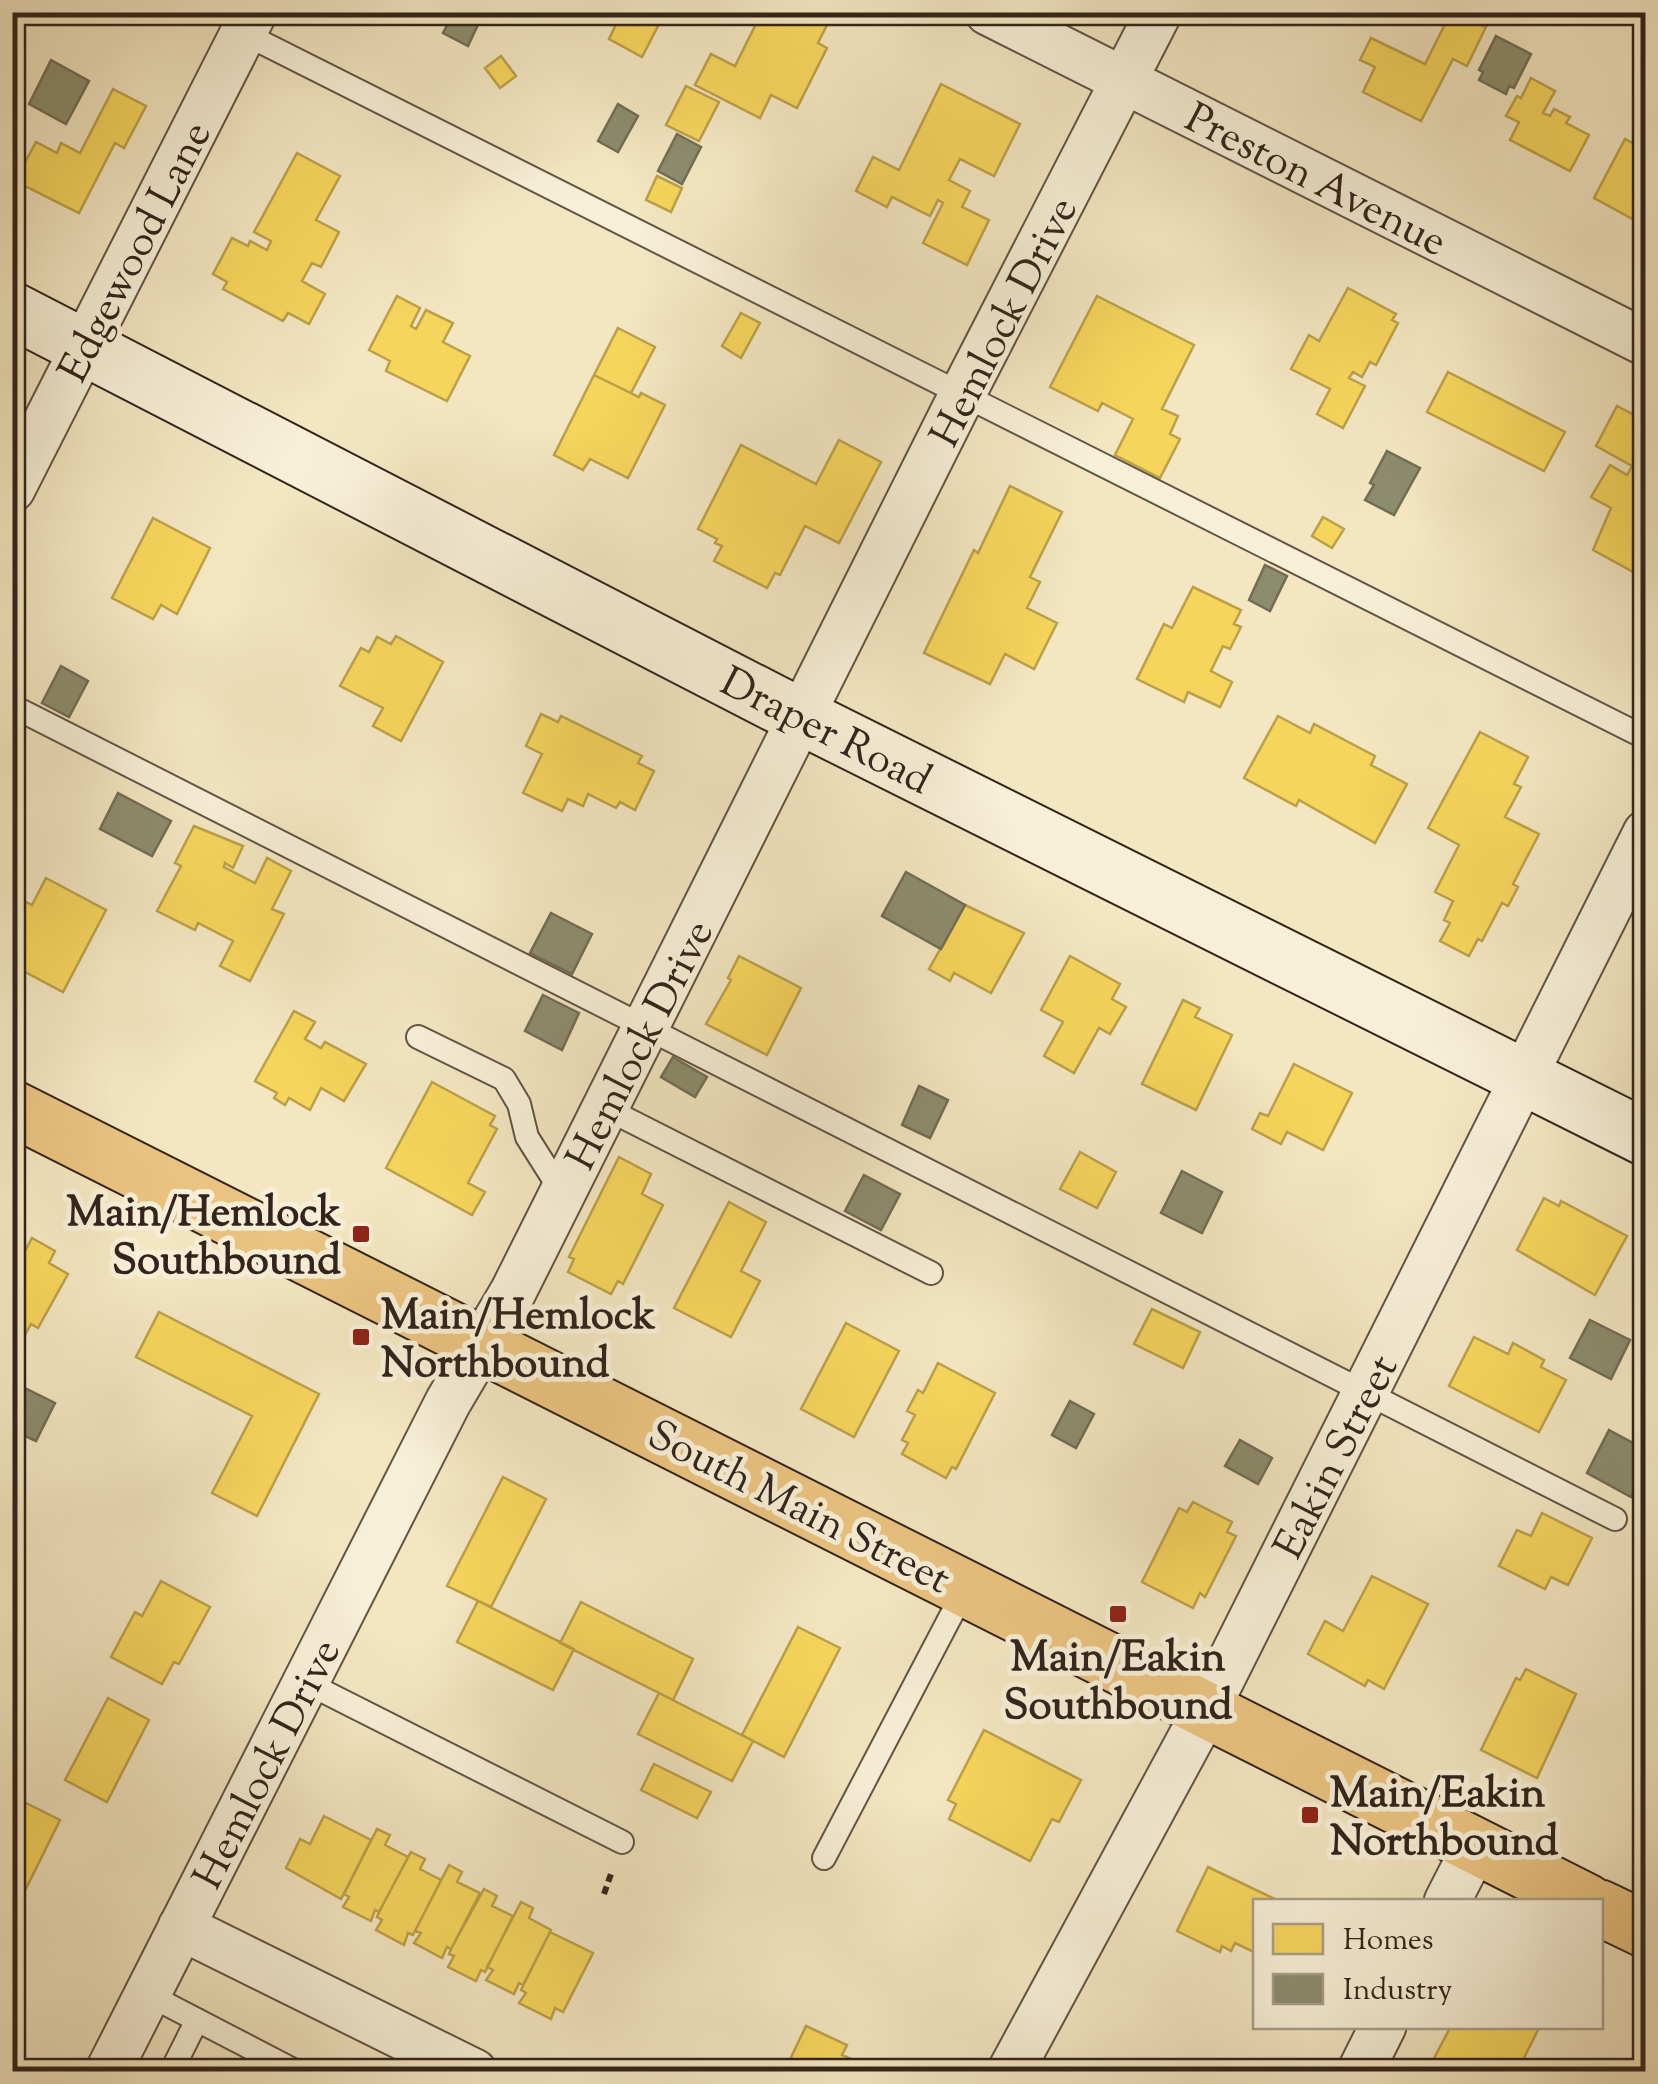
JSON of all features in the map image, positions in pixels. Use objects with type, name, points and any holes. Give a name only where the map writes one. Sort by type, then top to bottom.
[{"type":"main road","name":"South Main Street","points":[[12,1108],[1581,1899]]},
{"type":"main road","points":[[1603,1909],[1646,1930]]},
{"type":"street","name":"Preston Avenue","points":[[988,12],[1646,344]]},
{"type":"street","name":"Hemlock Drive","points":[[108,2072],[448,1402],[514,1292],[962,395],[1159,12]]},
{"type":"street","name":"Edgewood Lane","points":[[12,490],[249,23]]},
{"type":"street","name":"Draper Road","points":[[12,310],[802,716],[1646,1138]]},
{"type":"street","name":"Eakin Street","points":[[1010,2072],[1206,1710],[1646,833]]},
{"type":"street","points":[[1450,1899],[1476,1847]]},
{"type":"street","points":[[182,1927],[474,2072]]},
{"type":"street","points":[[1360,2072],[1382,2029]]},
{"type":"lane","points":[[249,23],[962,395],[1646,738]]},
{"type":"lane","points":[[12,706],[1615,1519]]},
{"type":"lane","points":[[418,1036],[504,1078],[519,1104],[527,1137],[563,1194]]},
{"type":"lane","points":[[605,1108],[932,1274]]},
{"type":"lane","points":[[824,1858],[965,1588]]},
{"type":"lane","points":[[305,1682],[622,1842]]},
{"type":"lane","points":[[147,1994],[297,2072]]},
{"type":"lane","points":[[170,2072],[198,2020]]},
{"type":"building: Homes","points":[[622,12],[655,12],[651,20],[659,24],[642,57],[609,39]]},
{"type":"building: Homes","points":[[774,12],[802,12],[827,25],[818,43],[827,48],[797,108],[771,95],[760,118],[695,85],[711,54],[735,66],[761,14],[771,19]]},
{"type":"building: Homes","points":[[1451,12],[1486,27],[1467,66],[1453,59],[1421,121],[1363,92],[1375,67],[1360,60],[1371,38],[1425,64]]},
{"type":"building: Homes","points":[[501,56],[516,76],[500,88],[485,68]]},
{"type":"building: Homes","points":[[1531,78],[1555,91],[1543,113],[1550,116],[1554,109],[1570,117],[1566,123],[1589,135],[1570,171],[1510,140],[1519,122],[1506,116]]},
{"type":"building: Homes","points":[[941,84],[1020,124],[994,176],[960,159],[949,180],[970,191],[962,207],[989,220],[967,265],[923,243],[943,203],[938,200],[930,216],[892,197],[887,207],[856,191],[873,157],[899,170]]},
{"type":"building: Homes","points":[[686,86],[719,102],[699,141],[666,125]]},
{"type":"building: Homes","points":[[113,89],[146,106],[124,148],[115,143],[79,213],[15,181],[36,142],[57,153],[61,143],[80,153]]},
{"type":"building: Homes","points":[[1625,139],[1646,150],[1646,231],[1634,225],[1636,221],[1594,198]]},
{"type":"building: Homes","points":[[297,153],[340,176],[316,220],[339,232],[321,267],[312,263],[302,281],[325,294],[309,324],[288,313],[283,321],[223,289],[227,282],[213,274],[232,238],[267,250],[271,241],[254,232]]},
{"type":"building: Homes","points":[[657,176],[682,188],[671,212],[646,200]]},
{"type":"building: Homes","points":[[1348,288],[1396,314],[1392,320],[1398,323],[1376,365],[1370,362],[1362,377],[1353,372],[1349,378],[1365,386],[1343,428],[1317,414],[1330,389],[1291,369],[1309,335],[1319,341]]},
{"type":"building: Homes","points":[[397,296],[420,308],[411,326],[416,329],[426,310],[453,323],[443,342],[470,356],[447,401],[386,371],[390,361],[369,350]]},
{"type":"building: Homes","points":[[1097,296],[1194,345],[1162,409],[1178,416],[1170,434],[1180,439],[1160,478],[1115,455],[1133,419],[1102,403],[1098,411],[1050,387]]},
{"type":"building: Homes","points":[[741,313],[760,323],[741,358],[722,346]]},
{"type":"building: Homes","points":[[618,328],[655,347],[631,393],[594,375]]},
{"type":"building: Homes","points":[[1448,372],[1565,432],[1544,471],[1427,412]]},
{"type":"building: Homes","points":[[594,375],[665,405],[628,478],[590,459],[583,470],[554,455]]},
{"type":"building: Homes","points":[[1617,406],[1646,421],[1646,558],[1637,574],[1593,550],[1611,508],[1591,497],[1610,465],[1627,475],[1632,466],[1596,446]]},
{"type":"building: Homes","points":[[839,440],[881,462],[839,543],[805,526],[780,575],[775,573],[767,588],[714,561],[722,546],[698,529],[741,445],[816,484]]},
{"type":"building: Homes","points":[[1010,486],[1062,512],[1030,577],[1040,582],[1027,608],[1057,623],[1034,669],[1005,654],[990,684],[924,653]]},
{"type":"building: Homes","points":[[1323,517],[1344,529],[1332,548],[1312,536]]},
{"type":"building: Homes","points":[[153,518],[210,548],[177,614],[161,605],[153,619],[112,598]]},
{"type":"building: Homes","points":[[1193,587],[1241,610],[1234,624],[1241,627],[1230,649],[1223,646],[1211,671],[1232,682],[1220,707],[1188,692],[1184,702],[1137,679],[1164,624],[1172,628]]},
{"type":"building: Homes","points":[[396,636],[443,662],[401,741],[373,726],[383,708],[340,686],[361,648],[369,652],[377,637],[391,644]]},
{"type":"building: Homes","points":[[541,714],[558,722],[561,716],[642,756],[638,763],[654,771],[635,810],[620,802],[616,808],[588,794],[583,806],[568,799],[562,811],[523,793],[542,754],[526,746]]},
{"type":"building: Homes","points":[[1278,716],[1310,733],[1314,724],[1375,756],[1371,765],[1407,784],[1375,843],[1299,800],[1296,806],[1244,778]]},
{"type":"building: Homes","points":[[1480,732],[1528,757],[1514,784],[1521,787],[1505,817],[1539,834],[1513,884],[1518,887],[1508,906],[1502,903],[1482,941],[1478,939],[1469,956],[1440,941],[1450,923],[1444,920],[1453,901],[1435,892],[1459,845],[1428,828]]},
{"type":"building: Homes","points":[[194,826],[243,846],[233,868],[225,863],[224,867],[255,883],[267,858],[291,871],[272,909],[284,914],[250,981],[220,966],[233,941],[198,923],[195,930],[157,911],[181,866],[175,863]]},
{"type":"building: Homes","points":[[46,878],[106,910],[63,992],[12,965],[12,947],[23,928],[12,922],[12,909],[18,898],[32,905]]},
{"type":"building: Homes","points":[[965,905],[1024,933],[991,993],[954,973],[950,981],[929,969]]},
{"type":"building: Homes","points":[[739,956],[801,988],[767,1055],[706,1024],[731,980],[728,978]]},
{"type":"building: Homes","points":[[1070,956],[1120,984],[1112,999],[1126,1007],[1110,1034],[1099,1028],[1074,1073],[1044,1056],[1063,1022],[1041,1010]]},
{"type":"building: Homes","points":[[1646,963],[1646,985],[1636,981]]},
{"type":"building: Homes","points":[[1183,1000],[1200,1008],[1195,1017],[1232,1035],[1196,1110],[1142,1084]]},
{"type":"building: Homes","points":[[294,1011],[315,1022],[305,1039],[321,1048],[325,1042],[366,1064],[344,1101],[321,1088],[310,1110],[289,1098],[285,1105],[274,1098],[277,1093],[255,1081]]},
{"type":"building: Homes","points":[[1294,1064],[1352,1093],[1323,1150],[1287,1132],[1281,1144],[1252,1129],[1260,1113],[1268,1116]]},
{"type":"building: Homes","points":[[432,1082],[495,1116],[490,1125],[497,1129],[468,1183],[485,1192],[472,1215],[386,1168]]},
{"type":"building: Homes","points":[[1080,1152],[1116,1172],[1097,1208],[1060,1189]]},
{"type":"building: Homes","points":[[619,1157],[651,1174],[642,1194],[663,1205],[623,1284],[618,1281],[611,1294],[568,1272],[574,1259],[569,1257]]},
{"type":"building: Homes","points":[[1544,1198],[1559,1206],[1561,1201],[1627,1236],[1595,1295],[1517,1250]]},
{"type":"building: Homes","points":[[729,1202],[766,1222],[741,1271],[760,1281],[731,1337],[674,1308]]},
{"type":"building: Homes","points":[[32,1238],[55,1251],[49,1263],[68,1274],[38,1328],[31,1324],[17,1349],[12,1347],[12,1245],[25,1251]]},
{"type":"building: Homes","points":[[1152,1309],[1200,1332],[1183,1368],[1134,1344]]},
{"type":"building: Homes","points":[[159,1312],[319,1394],[257,1516],[212,1493],[252,1416],[136,1357]]},
{"type":"building: Homes","points":[[846,1323],[899,1351],[854,1437],[801,1409]]},
{"type":"building: Homes","points":[[1474,1337],[1508,1354],[1513,1343],[1544,1360],[1541,1367],[1566,1380],[1539,1432],[1449,1386]]},
{"type":"building: Homes","points":[[938,1363],[995,1393],[956,1469],[952,1467],[946,1478],[902,1454],[908,1443],[902,1440],[915,1415],[907,1411],[918,1390],[923,1393]]},
{"type":"building: Homes","points":[[503,1477],[546,1499],[491,1607],[447,1586]]},
{"type":"building: Homes","points":[[1193,1502],[1232,1522],[1227,1532],[1236,1536],[1205,1597],[1200,1593],[1193,1608],[1142,1582],[1179,1508],[1187,1512]]},
{"type":"building: Homes","points":[[1542,1513],[1592,1538],[1568,1585],[1551,1577],[1545,1589],[1499,1566],[1517,1530],[1531,1536]]},
{"type":"building: Homes","points":[[1372,1576],[1428,1604],[1384,1689],[1368,1680],[1365,1686],[1308,1654],[1325,1621],[1343,1631]]},
{"type":"building: Homes","points":[[161,1581],[210,1607],[179,1664],[174,1662],[162,1684],[111,1657],[135,1612],[142,1616]]},
{"type":"building: Homes","points":[[478,1601],[574,1649],[553,1690],[457,1642]]},
{"type":"building: Homes","points":[[581,1602],[693,1659],[673,1700],[560,1643]]},
{"type":"building: Homes","points":[[798,1627],[840,1648],[784,1757],[742,1735]]},
{"type":"building: Homes","points":[[1526,1669],[1576,1694],[1537,1778],[1481,1750],[1516,1678],[1520,1680]]},
{"type":"building: Homes","points":[[659,1693],[753,1741],[732,1781],[638,1734]]},
{"type":"building: Homes","points":[[108,1698],[149,1720],[107,1802],[65,1780]]},
{"type":"building: Homes","points":[[984,1730],[1081,1780],[1059,1822],[1052,1819],[1030,1861],[949,1819],[956,1804],[948,1800]]},
{"type":"building: Homes","points":[[654,1764],[711,1792],[697,1818],[641,1790]]},
{"type":"building: Homes","points":[[18,1799],[60,1820],[12,1917],[12,1809]]},
{"type":"building: Homes","points":[[324,1816],[371,1840],[341,1899],[286,1868],[300,1839],[310,1844]]},
{"type":"building: Homes","points":[[377,1829],[390,1835],[385,1845],[408,1857],[371,1921],[343,1907],[349,1897],[344,1894]]},
{"type":"building: Homes","points":[[411,1852],[425,1859],[420,1869],[441,1880],[404,1945],[376,1930],[382,1920],[377,1917],[379,1912]]},
{"type":"building: Homes","points":[[449,1865],[462,1872],[457,1882],[480,1893],[451,1949],[447,1947],[442,1958],[414,1943],[421,1933],[415,1931]]},
{"type":"building: Homes","points":[[1208,1867],[1275,1899],[1253,1899],[1253,1952],[1235,1943],[1231,1951],[1222,1946],[1220,1952],[1177,1931]]},
{"type":"building: Homes","points":[[484,1889],[497,1896],[492,1906],[513,1916],[485,1972],[481,1970],[476,1981],[448,1967],[454,1956],[449,1954]]},
{"type":"building: Homes","points":[[521,1902],[533,1908],[529,1918],[551,1930],[523,1985],[519,1983],[514,1994],[486,1980],[493,1970],[487,1967]]},
{"type":"building: Homes","points":[[550,1932],[593,1953],[563,2012],[555,2008],[551,2019],[519,2003],[526,1993],[521,1990]]},
{"type":"building: Homes","points":[[806,2026],[847,2045],[842,2055],[865,2065],[875,2062],[883,2066],[884,2072],[784,2072]]},
{"type":"building: Homes","points":[[1449,2029],[1538,2030],[1517,2072],[1441,2072],[1430,2066]]},
{"type":"building: Industry","points":[[454,12],[484,12],[468,46],[443,33]]},
{"type":"building: Industry","points":[[1496,36],[1531,54],[1514,88],[1509,86],[1506,94],[1479,80],[1483,72],[1479,70]]},
{"type":"building: Industry","points":[[51,60],[89,81],[66,124],[29,104]]},
{"type":"building: Industry","points":[[618,104],[638,116],[618,152],[598,141]]},
{"type":"building: Industry","points":[[677,134],[701,147],[682,184],[658,171]]},
{"type":"building: Industry","points":[[1387,451],[1420,468],[1394,515],[1365,500]]},
{"type":"building: Industry","points":[[1265,565],[1287,576],[1270,611],[1249,600]]},
{"type":"building: Industry","points":[[61,666],[88,681],[69,717],[42,703]]},
{"type":"building: Industry","points":[[118,793],[171,821],[152,856],[100,829]]},
{"type":"building: Industry","points":[[906,872],[965,905],[941,949],[882,916]]},
{"type":"building: Industry","points":[[551,913],[592,934],[572,974],[530,953]]},
{"type":"building: Industry","points":[[543,995],[579,1013],[562,1050],[525,1031]]},
{"type":"building: Industry","points":[[673,1057],[707,1077],[695,1097],[661,1077]]},
{"type":"building: Industry","points":[[919,1086],[948,1100],[930,1138],[902,1125]]},
{"type":"building: Industry","points":[[1182,1171],[1222,1192],[1202,1233],[1161,1213]]},
{"type":"building: Industry","points":[[864,1175],[900,1194],[881,1230],[845,1211]]},
{"type":"building: Industry","points":[[1590,1320],[1630,1340],[1611,1379],[1570,1358]]},
{"type":"building: Industry","points":[[13,1382],[55,1403],[36,1441],[12,1430]]},
{"type":"building: Industry","points":[[1070,1401],[1094,1414],[1076,1448],[1052,1435]]},
{"type":"building: Industry","points":[[1609,1430],[1646,1450],[1646,1469],[1631,1497],[1587,1473]]},
{"type":"building: Industry","points":[[1240,1440],[1272,1458],[1258,1484],[1225,1466]]},
{"type":"place","name":"Main/Hemlock Southbound","points":[[361,1234]]},
{"type":"place","name":"Main/Hemlock Northbound","points":[[361,1337]]},
{"type":"place","name":"Main/Eakin Southbound","points":[[1118,1614]]},
{"type":"place","name":"Main/Eakin Northbound","points":[[1310,1815]]}]
